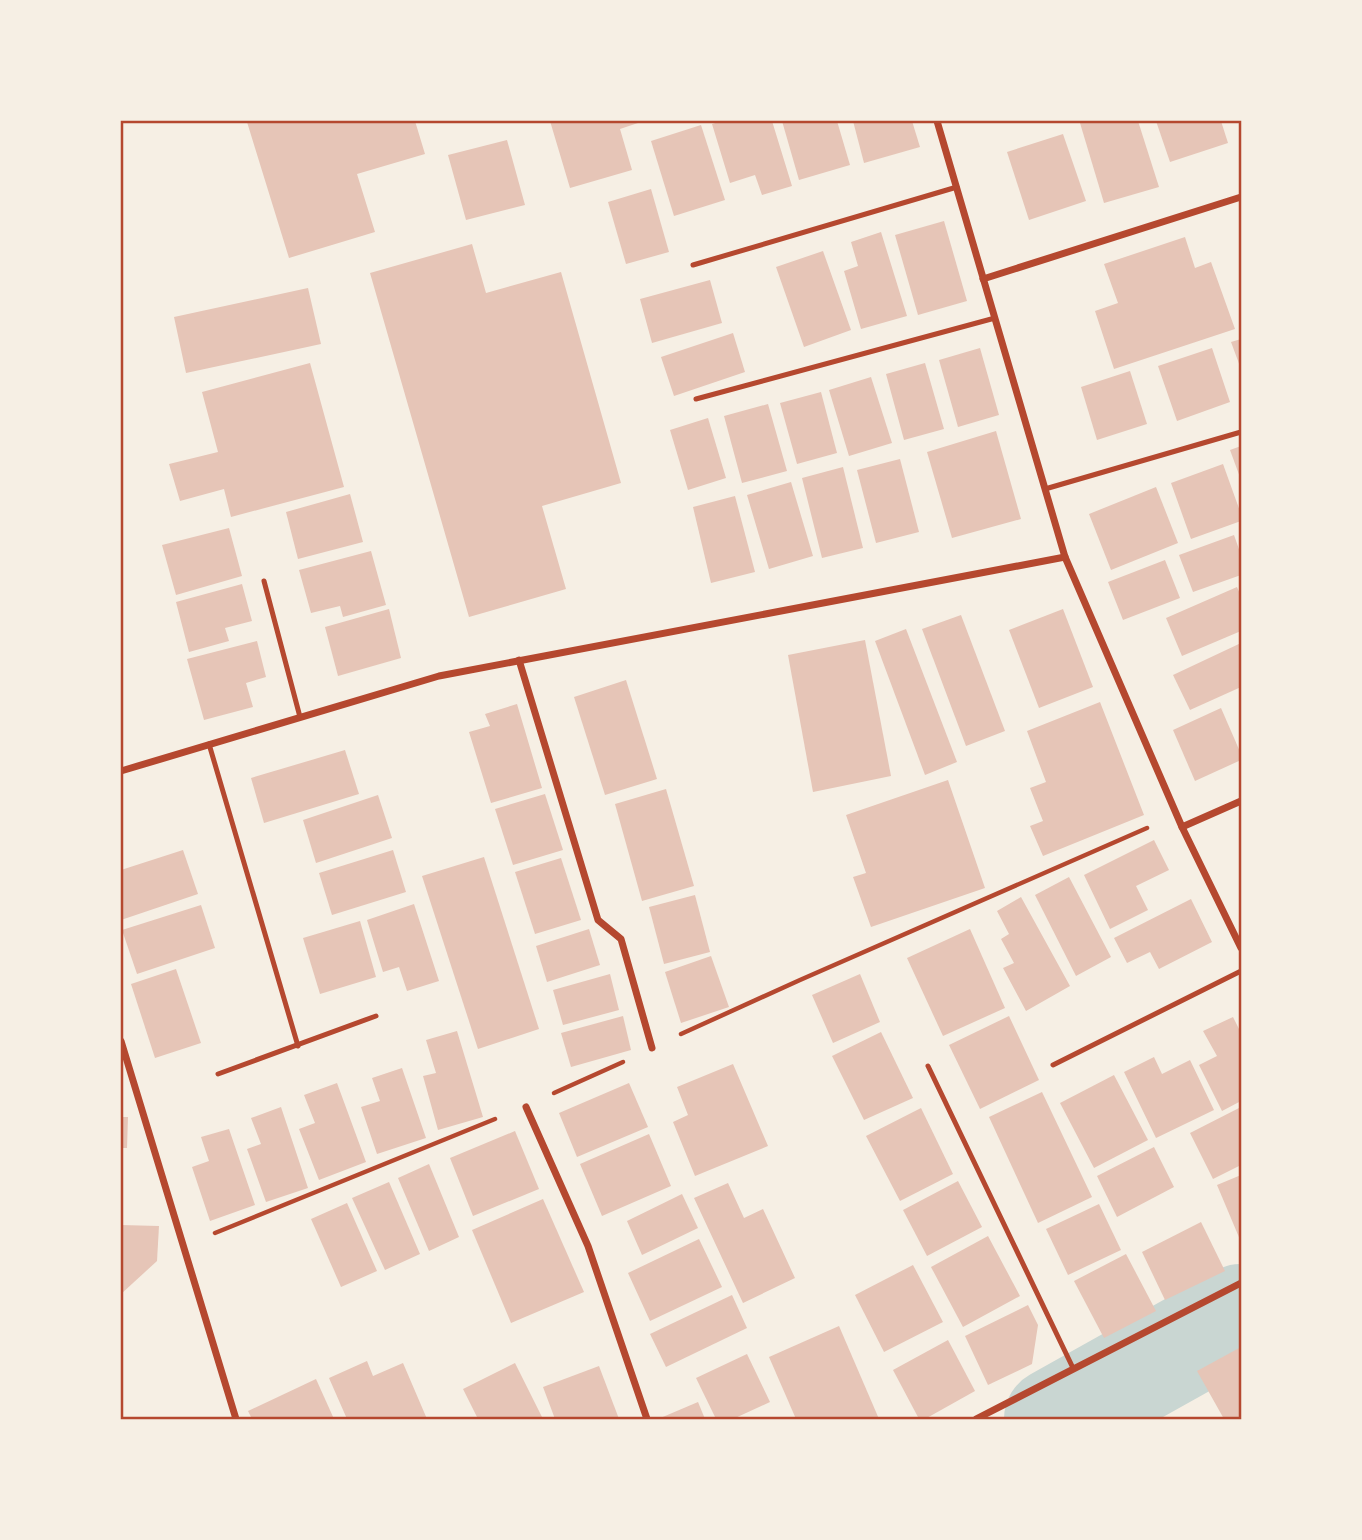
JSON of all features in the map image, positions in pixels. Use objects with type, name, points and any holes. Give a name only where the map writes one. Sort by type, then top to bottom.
[{"type":"street","points":[[937,121],[1065,557],[1182,827],[1241,948]]},
{"type":"street","points":[[983,279],[1241,197]]},
{"type":"street","points":[[121,771],[439,676],[1065,557]]},
{"type":"street","points":[[519,660],[598,919],[621,939],[652,1048]]},
{"type":"street","points":[[1182,827],[1241,802]]},
{"type":"street","points":[[121,1041],[236,1419]]},
{"type":"street","points":[[526,1107],[588,1246],[647,1419]]},
{"type":"street","points":[[976,1419],[1241,1283]]},
{"type":"lane","points":[[693,265],[957,187]]},
{"type":"lane","points":[[696,399],[995,318]]},
{"type":"lane","points":[[1045,489],[1241,432]]},
{"type":"lane","points":[[264,582],[300,717]]},
{"type":"lane","points":[[209,744],[298,1046]]},
{"type":"lane","points":[[1053,1065],[1241,971]]},
{"type":"lane","points":[[218,1074],[376,1016]]},
{"type":"lane","points":[[928,1066],[1073,1368]]},
{"type":"building","points":[[415,121],[425,154],[357,174],[375,232],[289,258],[247,122]]},
{"type":"building","points":[[550,121],[644,121],[620,129],[632,170],[570,188]]},
{"type":"building","points":[[722,121],[772,121],[792,186],[762,195],[755,175],[730,183],[712,124]]},
{"type":"building","points":[[782,121],[837,121],[850,165],[799,180]]},
{"type":"building","points":[[853,121],[912,121],[920,147],[864,163]]},
{"type":"building","points":[[1138,121],[1159,187],[1104,203],[1080,123]]},
{"type":"building","points":[[1156,121],[1221,121],[1228,143],[1170,162]]},
{"type":"building","points":[[701,125],[725,200],[674,216],[651,141]]},
{"type":"building","points":[[1063,134],[1086,201],[1029,220],[1007,152]]},
{"type":"building","points":[[507,140],[525,205],[466,220],[448,155]]},
{"type":"building","points":[[651,189],[669,252],[626,264],[608,202]]},
{"type":"building","points":[[944,221],[967,301],[918,315],[895,235]]},
{"type":"building","points":[[881,232],[907,316],[861,329],[844,271],[858,266],[851,242]]},
{"type":"building","points":[[1185,237],[1195,268],[1211,262],[1235,329],[1114,369],[1095,311],[1118,303],[1104,264]]},
{"type":"building","points":[[472,244],[486,293],[561,272],[621,483],[542,506],[566,589],[469,617],[370,273]]},
{"type":"building","points":[[823,251],[851,330],[804,347],[776,267]]},
{"type":"building","points":[[710,280],[722,323],[652,343],[640,299]]},
{"type":"building","points":[[308,288],[321,344],[186,373],[174,317]]},
{"type":"building","points":[[733,333],[745,372],[674,396],[661,357]]},
{"type":"building","points":[[1241,339],[1241,369],[1231,342]]},
{"type":"building","points":[[980,348],[999,415],[958,427],[939,360]]},
{"type":"building","points":[[1212,348],[1230,402],[1177,421],[1158,366]]},
{"type":"building","points":[[310,363],[344,487],[231,517],[224,489],[180,501],[169,464],[218,452],[202,392]]},
{"type":"building","points":[[925,363],[944,429],[904,440],[886,374]]},
{"type":"building","points":[[1130,371],[1147,424],[1097,440],[1081,387]]},
{"type":"building","points":[[871,377],[892,443],[849,456],[829,390]]},
{"type":"building","points":[[821,392],[837,453],[797,464],[780,403]]},
{"type":"building","points":[[768,404],[787,471],[742,483],[724,416]]},
{"type":"building","points":[[708,418],[726,478],[688,490],[670,430]]},
{"type":"building","points":[[996,431],[1021,519],[952,538],[927,452]]},
{"type":"building","points":[[1241,446],[1241,480],[1230,450]]},
{"type":"building","points":[[900,459],[919,532],[876,543],[857,470]]},
{"type":"building","points":[[1223,464],[1241,514],[1241,521],[1191,539],[1171,483]]},
{"type":"building","points":[[843,467],[863,548],[822,558],[802,478]]},
{"type":"building","points":[[791,482],[813,556],[769,569],[747,495]]},
{"type":"building","points":[[1156,487],[1178,543],[1111,570],[1089,514]]},
{"type":"building","points":[[350,494],[363,542],[298,559],[286,512]]},
{"type":"building","points":[[735,496],[755,572],[711,583],[693,507]]},
{"type":"building","points":[[229,528],[242,576],[176,595],[162,545]]},
{"type":"building","points":[[1234,535],[1241,555],[1241,575],[1193,592],[1179,555]]},
{"type":"building","points":[[371,551],[386,605],[343,617],[340,606],[311,613],[299,570]]},
{"type":"building","points":[[1165,560],[1180,598],[1123,620],[1108,582]]},
{"type":"building","points":[[242,584],[252,621],[225,628],[229,641],[189,652],[176,602]]},
{"type":"building","points":[[1237,587],[1241,596],[1241,631],[1182,656],[1166,618]]},
{"type":"building","points":[[389,609],[401,658],[338,676],[325,627]]},
{"type":"building","points":[[1063,609],[1093,687],[1039,708],[1009,630]]},
{"type":"building","points":[[961,615],[1005,731],[966,746],[922,629]]},
{"type":"building","points":[[906,629],[957,762],[925,775],[875,641]]},
{"type":"building","points":[[865,640],[891,776],[813,792],[788,655]]},
{"type":"building","points":[[257,641],[266,677],[246,683],[253,707],[204,720],[187,659]]},
{"type":"building","points":[[1241,643],[1241,687],[1190,710],[1173,675]]},
{"type":"building","points":[[626,680],[657,779],[605,795],[574,697]]},
{"type":"building","points":[[1100,702],[1144,815],[1043,856],[1030,826],[1043,821],[1030,788],[1046,782],[1027,731]]},
{"type":"building","points":[[517,704],[542,788],[491,803],[469,732],[490,726],[485,714]]},
{"type":"building","points":[[1221,708],[1241,754],[1241,760],[1195,781],[1173,730]]},
{"type":"building","points":[[345,750],[359,794],[264,823],[251,778]]},
{"type":"building","points":[[948,780],[985,888],[871,927],[853,877],[866,873],[846,815]]},
{"type":"building","points":[[666,789],[694,886],[642,901],[615,804]]},
{"type":"building","points":[[545,794],[563,850],[513,865],[495,809]]},
{"type":"building","points":[[378,795],[392,838],[316,863],[303,820]]},
{"type":"building","points":[[1154,840],[1169,870],[1136,886],[1148,910],[1110,929],[1084,875]]},
{"type":"building","points":[[183,850],[198,894],[121,920],[121,870]]},
{"type":"building","points":[[393,850],[406,892],[332,915],[319,873]]},
{"type":"building","points":[[484,857],[539,1029],[478,1049],[422,876]]},
{"type":"building","points":[[561,858],[581,920],[535,934],[515,872]]},
{"type":"building","points":[[1069,877],[1111,957],[1076,976],[1035,895]]},
{"type":"building","points":[[695,895],[710,952],[664,964],[649,907]]},
{"type":"building","points":[[1021,897],[1070,986],[1026,1011],[1003,968],[1014,963],[1001,939],[1009,934],[997,911]]},
{"type":"building","points":[[1191,899],[1212,942],[1159,969],[1150,952],[1127,963],[1114,938]]},
{"type":"building","points":[[414,904],[439,981],[407,991],[399,967],[383,972],[367,920]]},
{"type":"building","points":[[201,905],[215,948],[137,974],[122,930]]},
{"type":"building","points":[[360,921],[376,977],[320,994],[303,938]]},
{"type":"building","points":[[589,929],[600,965],[547,982],[536,946]]},
{"type":"building","points":[[970,929],[1005,1008],[943,1036],[907,958]]},
{"type":"building","points":[[711,956],[729,1007],[681,1023],[665,972]]},
{"type":"building","points":[[176,969],[201,1043],[155,1058],[131,984]]},
{"type":"building","points":[[610,974],[619,1010],[563,1025],[553,990]]},
{"type":"building","points":[[860,974],[880,1022],[833,1043],[812,995]]},
{"type":"building","points":[[623,1016],[631,1050],[571,1067],[561,1033]]},
{"type":"building","points":[[1009,1016],[1039,1080],[980,1109],[949,1045]]},
{"type":"building","points":[[1233,1017],[1241,1033],[1241,1101],[1222,1111],[1199,1065],[1217,1056],[1203,1031]]},
{"type":"building","points":[[457,1031],[483,1117],[438,1130],[423,1076],[436,1073],[426,1040]]},
{"type":"building","points":[[881,1032],[913,1098],[864,1120],[832,1056]]},
{"type":"building","points":[[1154,1057],[1162,1074],[1190,1060],[1214,1110],[1156,1138],[1124,1072]]},
{"type":"building","points":[[733,1064],[768,1146],[695,1176],[673,1122],[688,1115],[677,1087]]},
{"type":"building","points":[[402,1068],[426,1138],[377,1154],[361,1107],[380,1101],[372,1078]]},
{"type":"building","points":[[1114,1075],[1148,1140],[1094,1168],[1060,1103]]},
{"type":"building","points":[[337,1083],[366,1162],[319,1180],[299,1129],[315,1123],[304,1095]]},
{"type":"building","points":[[629,1083],[648,1127],[577,1157],[559,1113]]},
{"type":"building","points":[[1042,1092],[1092,1197],[1038,1223],[989,1117]]},
{"type":"building","points":[[281,1107],[308,1188],[266,1202],[247,1149],[261,1144],[251,1118]]},
{"type":"building","points":[[1241,1107],[1241,1165],[1213,1179],[1190,1133]]},
{"type":"building","points":[[921,1108],[953,1174],[900,1201],[866,1136]]},
{"type":"building","points":[[121,1117],[128,1117],[127,1148],[121,1148]]},
{"type":"building","points":[[229,1129],[255,1205],[210,1221],[192,1167],[209,1161],[201,1137]]},
{"type":"building","points":[[515,1131],[539,1189],[473,1216],[450,1158]]},
{"type":"building","points":[[649,1134],[671,1186],[602,1216],[580,1164]]},
{"type":"building","points":[[1154,1147],[1174,1187],[1117,1217],[1097,1176]]},
{"type":"building","points":[[429,1164],[459,1237],[429,1251],[398,1178]]},
{"type":"building","points":[[1241,1175],[1241,1242],[1217,1185]]},
{"type":"building","points":[[958,1181],[982,1227],[927,1256],[903,1210]]},
{"type":"building","points":[[389,1182],[420,1254],[385,1270],[352,1198]]},
{"type":"building","points":[[728,1183],[744,1218],[763,1209],[795,1278],[743,1303],[694,1198]]},
{"type":"building","points":[[682,1194],[698,1228],[642,1255],[627,1221]]},
{"type":"building","points":[[543,1199],[584,1292],[511,1323],[472,1230]]},
{"type":"building","points":[[347,1203],[377,1271],[341,1287],[311,1219]]},
{"type":"building","points":[[1099,1204],[1121,1250],[1068,1275],[1046,1229]]},
{"type":"building","points":[[1201,1222],[1225,1271],[1165,1300],[1142,1252]]},
{"type":"building","points":[[121,1225],[159,1226],[157,1261],[121,1294]]},
{"type":"building","points":[[988,1236],[1020,1296],[963,1327],[931,1267]]},
{"type":"building","points":[[699,1239],[722,1287],[650,1321],[628,1273]]},
{"type":"building","points":[[1126,1254],[1156,1311],[1104,1338],[1074,1281]]},
{"type":"building","points":[[913,1265],[943,1322],[884,1352],[855,1295]]},
{"type":"building","points":[[732,1295],[747,1328],[666,1367],[650,1334]]},
{"type":"building","points":[[1028,1305],[1038,1325],[1032,1364],[988,1385],[965,1336]]},
{"type":"building","points":[[839,1326],[879,1419],[796,1419],[769,1357]]},
{"type":"building","points":[[948,1340],[975,1391],[925,1419],[919,1419],[893,1370]]},
{"type":"building","points":[[1241,1347],[1241,1419],[1224,1419],[1197,1371]]},
{"type":"building","points":[[747,1354],[770,1402],[733,1419],[716,1419],[696,1378]]},
{"type":"building","points":[[367,1361],[373,1376],[403,1363],[427,1419],[347,1419],[329,1378]]},
{"type":"building","points":[[515,1363],[543,1419],[478,1419],[463,1389]]},
{"type":"building","points":[[599,1366],[619,1419],[555,1419],[543,1387]]},
{"type":"building","points":[[316,1379],[334,1419],[252,1419],[248,1411]]},
{"type":"building","points":[[698,1402],[705,1419],[658,1419]]},
{"type":"waterway","points":[[1055,1419],[1241,1315]]}]
